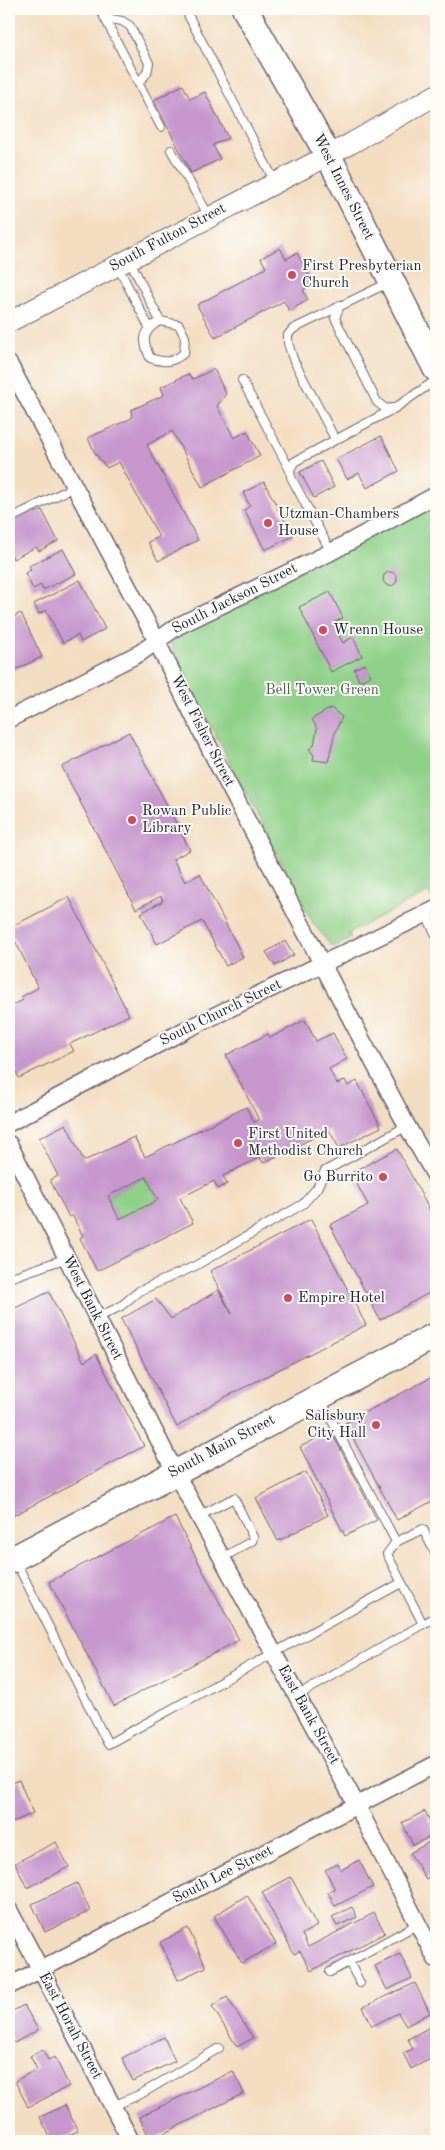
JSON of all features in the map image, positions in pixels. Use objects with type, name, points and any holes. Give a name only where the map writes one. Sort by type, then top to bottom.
[{"type":"main road","name":"West Innes Street","points":[[245,9],[328,155],[436,369]]},
{"type":"main road","name":"South Main Street","points":[[11,1559],[436,1335]]},
{"type":"street","name":"South Fulton Street","points":[[9,322],[328,155],[436,95]]},
{"type":"street","name":"West Fisher Street","points":[[9,364],[157,642],[216,761],[407,1126],[436,1177]]},
{"type":"street","name":"South Jackson Street","points":[[9,719],[140,653],[178,626],[331,552],[436,495]]},
{"type":"street","name":"South Church Street","points":[[9,1123],[187,1029],[431,912]]},
{"type":"street","name":"West Bank Street","points":[[9,1144],[175,1472]]},
{"type":"street","name":"East Bank Street","points":[[175,1472],[357,1806],[436,1960]]},
{"type":"street","name":"South Lee Street","points":[[9,1986],[436,1764]]},
{"type":"street","name":"East Horah Street","points":[[9,1910],[131,2141]]},
{"type":"lane","points":[[100,9],[161,127]]},
{"type":"lane","points":[[185,9],[275,182]]},
{"type":"lane","points":[[105,18],[122,21],[130,26],[149,63],[147,73],[138,82]]},
{"type":"lane","points":[[171,150],[210,217]]},
{"type":"lane","points":[[123,262],[160,321]]},
{"type":"lane","points":[[123,262],[149,327],[145,347],[150,358],[162,362],[174,361],[184,353],[185,337],[179,325],[160,321],[149,327]]},
{"type":"lane","points":[[335,439],[294,359],[288,343],[288,335],[293,329],[392,281]]},
{"type":"lane","points":[[340,306],[335,318],[377,402],[386,409],[395,408]]},
{"type":"lane","points":[[242,380],[331,552]]},
{"type":"lane","points":[[290,470],[294,462],[395,408],[436,380]]},
{"type":"lane","points":[[9,519],[74,487]]},
{"type":"lane","points":[[431,912],[436,935]]},
{"type":"lane","points":[[97,1318],[121,1306],[139,1291],[195,1266],[303,1204],[317,1188],[325,1171],[407,1126]]},
{"type":"lane","points":[[9,1278],[66,1258]]},
{"type":"lane","points":[[319,1397],[396,1542]]},
{"type":"lane","points":[[199,1516],[234,1498],[253,1537],[252,1541],[222,1558]]},
{"type":"lane","points":[[423,1624],[387,1554],[396,1542],[423,1529],[436,1554]]},
{"type":"lane","points":[[11,1559],[108,1744],[401,1583]]},
{"type":"lane","points":[[297,1696],[436,1617]]},
{"type":"lane","points":[[330,1972],[418,1924]]},
{"type":"lane","points":[[349,1962],[360,1983]]},
{"type":"lane","points":[[113,2106],[141,2094],[219,2048]]},
{"type":"green space","name":"Bell Tower Green","points":[[436,498],[436,895],[432,897],[427,893],[349,933],[351,938],[344,943],[331,946],[313,923],[174,654],[171,643],[173,637]]},
{"type":"green space","points":[[146,1177],[158,1200],[119,1219],[108,1196]]},
{"type":"building","points":[[183,85],[190,99],[205,92],[228,138],[213,145],[220,159],[191,173],[154,100]]},
{"type":"building","points":[[280,248],[286,259],[297,253],[314,284],[303,290],[308,300],[289,311],[284,301],[215,338],[197,305],[266,268],[261,258]]},
{"type":"building","points":[[214,369],[226,394],[217,406],[234,438],[247,431],[260,456],[202,487],[172,431],[147,445],[198,540],[158,561],[148,542],[159,537],[119,462],[107,468],[95,453],[88,438],[132,418],[131,410],[164,395],[161,387],[188,374],[193,379]]},
{"type":"building","points":[[381,436],[399,471],[367,488],[359,473],[347,479],[336,459]]},
{"type":"building","points":[[321,461],[334,487],[314,498],[300,472]]},
{"type":"building","name":"Utzman-Chambers House","points":[[264,482],[293,536],[265,550],[244,510],[250,506],[243,493]]},
{"type":"building","points":[[34,509],[36,513],[42,510],[58,541],[39,551],[36,547],[13,559],[9,550],[9,522]]},
{"type":"building","points":[[63,549],[76,574],[43,590],[41,585],[33,589],[25,573],[31,570],[29,566]]},
{"type":"building","points":[[390,572],[395,574],[397,579],[395,584],[390,586],[385,584],[383,579],[385,574]]},
{"type":"building","points":[[80,580],[105,629],[81,642],[78,635],[63,643],[46,610],[39,614],[34,604]]},
{"type":"building","name":"Wrenn House","points":[[330,592],[343,618],[333,623],[343,643],[353,637],[362,656],[331,672],[299,607]]},
{"type":"building","points":[[21,613],[42,657],[11,672],[9,667],[9,615],[10,618]]},
{"type":"building","points":[[365,664],[371,676],[359,681],[354,669]]},
{"type":"building","points":[[331,708],[342,717],[335,732],[328,762],[313,760],[314,755],[309,749],[314,745],[317,729],[312,719]]},
{"type":"building","name":"Rowan Public Library","points":[[129,732],[190,850],[173,859],[185,882],[200,874],[243,957],[226,966],[202,921],[157,944],[141,913],[163,901],[161,896],[136,909],[62,767]]},
{"type":"building","points":[[69,897],[129,1015],[70,1044],[74,1051],[19,1078],[9,1057],[9,1007],[23,1000],[21,997],[38,988],[9,928]]},
{"type":"building","points":[[285,941],[294,955],[275,966],[266,952]]},
{"type":"building","name":"First United Methodist Church","points":[[305,1020],[316,1041],[333,1033],[347,1059],[329,1069],[337,1084],[345,1080],[348,1086],[357,1081],[381,1127],[339,1148],[329,1130],[263,1163],[260,1157],[223,1176],[227,1184],[218,1189],[214,1181],[180,1198],[193,1223],[97,1271],[80,1238],[83,1236],[72,1215],[69,1217],[50,1180],[58,1176],[39,1138],[66,1124],[84,1161],[134,1137],[145,1157],[246,1107],[254,1122],[259,1120],[226,1055],[268,1034],[270,1038]],"holes":[[[146,1177],[158,1200],[119,1219],[108,1196]]]},
{"type":"building","points":[[397,1149],[436,1222],[436,1289],[380,1320],[330,1225],[368,1205],[351,1173]]},
{"type":"building","points":[[311,1219],[366,1325],[212,1404],[177,1427],[121,1319],[156,1299],[171,1319],[218,1290],[232,1314],[210,1271]]},
{"type":"building","points":[[49,1292],[84,1362],[96,1354],[144,1446],[9,1518],[9,1311]]},
{"type":"building","points":[[436,1375],[436,1499],[397,1520],[345,1423]]},
{"type":"building","points":[[331,1431],[377,1520],[345,1536],[300,1447]]},
{"type":"building","points":[[306,1472],[328,1515],[278,1541],[256,1498]]},
{"type":"building","points":[[175,1517],[239,1640],[114,1706],[49,1582]]},
{"type":"building","points":[[19,1780],[33,1813],[9,1824],[9,1785]]},
{"type":"building","points":[[425,1811],[436,1834],[413,1845],[402,1823]]},
{"type":"building","points":[[436,1838],[436,1872],[426,1879],[410,1853]]},
{"type":"building","points":[[56,1842],[69,1867],[27,1888],[15,1863]]},
{"type":"building","points":[[359,1860],[373,1887],[335,1906],[328,1892],[335,1889],[325,1870],[338,1864],[341,1870]]},
{"type":"building","points":[[291,1877],[317,1926],[302,1934],[308,1947],[374,1913],[385,1933],[311,1971],[300,1951],[294,1954],[262,1892]]},
{"type":"building","points":[[77,1883],[90,1911],[45,1932],[32,1904]]},
{"type":"building","points":[[247,1895],[276,1944],[242,1963],[214,1916]]},
{"type":"building","points":[[352,1907],[357,1917],[337,1926],[332,1917]]},
{"type":"building","points":[[188,1928],[206,1967],[178,1980],[160,1942]]},
{"type":"building","points":[[400,1954],[412,1978],[387,1990],[375,1966]]},
{"type":"building","points":[[415,1983],[430,2013],[406,2026],[398,2013],[372,2026],[363,2007]]},
{"type":"building","points":[[227,1997],[253,2038],[237,2047],[212,2006]]},
{"type":"building","points":[[24,2005],[38,2030],[14,2043],[9,2034],[9,2013]]},
{"type":"building","points":[[435,2024],[436,2056],[411,2069],[403,2053],[413,2049],[408,2039]]},
{"type":"building","points":[[164,2037],[175,2061],[133,2081],[122,2058]]},
{"type":"building","points":[[43,2050],[48,2060],[55,2057],[69,2086],[28,2107],[15,2081],[37,2069],[30,2056]]},
{"type":"building","points":[[233,2071],[244,2093],[151,2140],[139,2117]]},
{"type":"building","points":[[65,2105],[78,2131],[52,2141],[40,2117]]},
{"type":"place","name":"First Presbyterian Church","points":[[292,275]]},
{"type":"place","name":"Utzman-Chambers House","points":[[268,523]]},
{"type":"place","name":"Wrenn House","points":[[323,630]]},
{"type":"place","name":"Rowan Public Library","points":[[132,820]]},
{"type":"place","name":"First United Methodist Church","points":[[238,1143]]},
{"type":"place","name":"Go Burrito","points":[[383,1177]]},
{"type":"place","name":"Empire Hotel","points":[[288,1298]]},
{"type":"place","name":"Salisbury City Hall","points":[[376,1425]]}]
